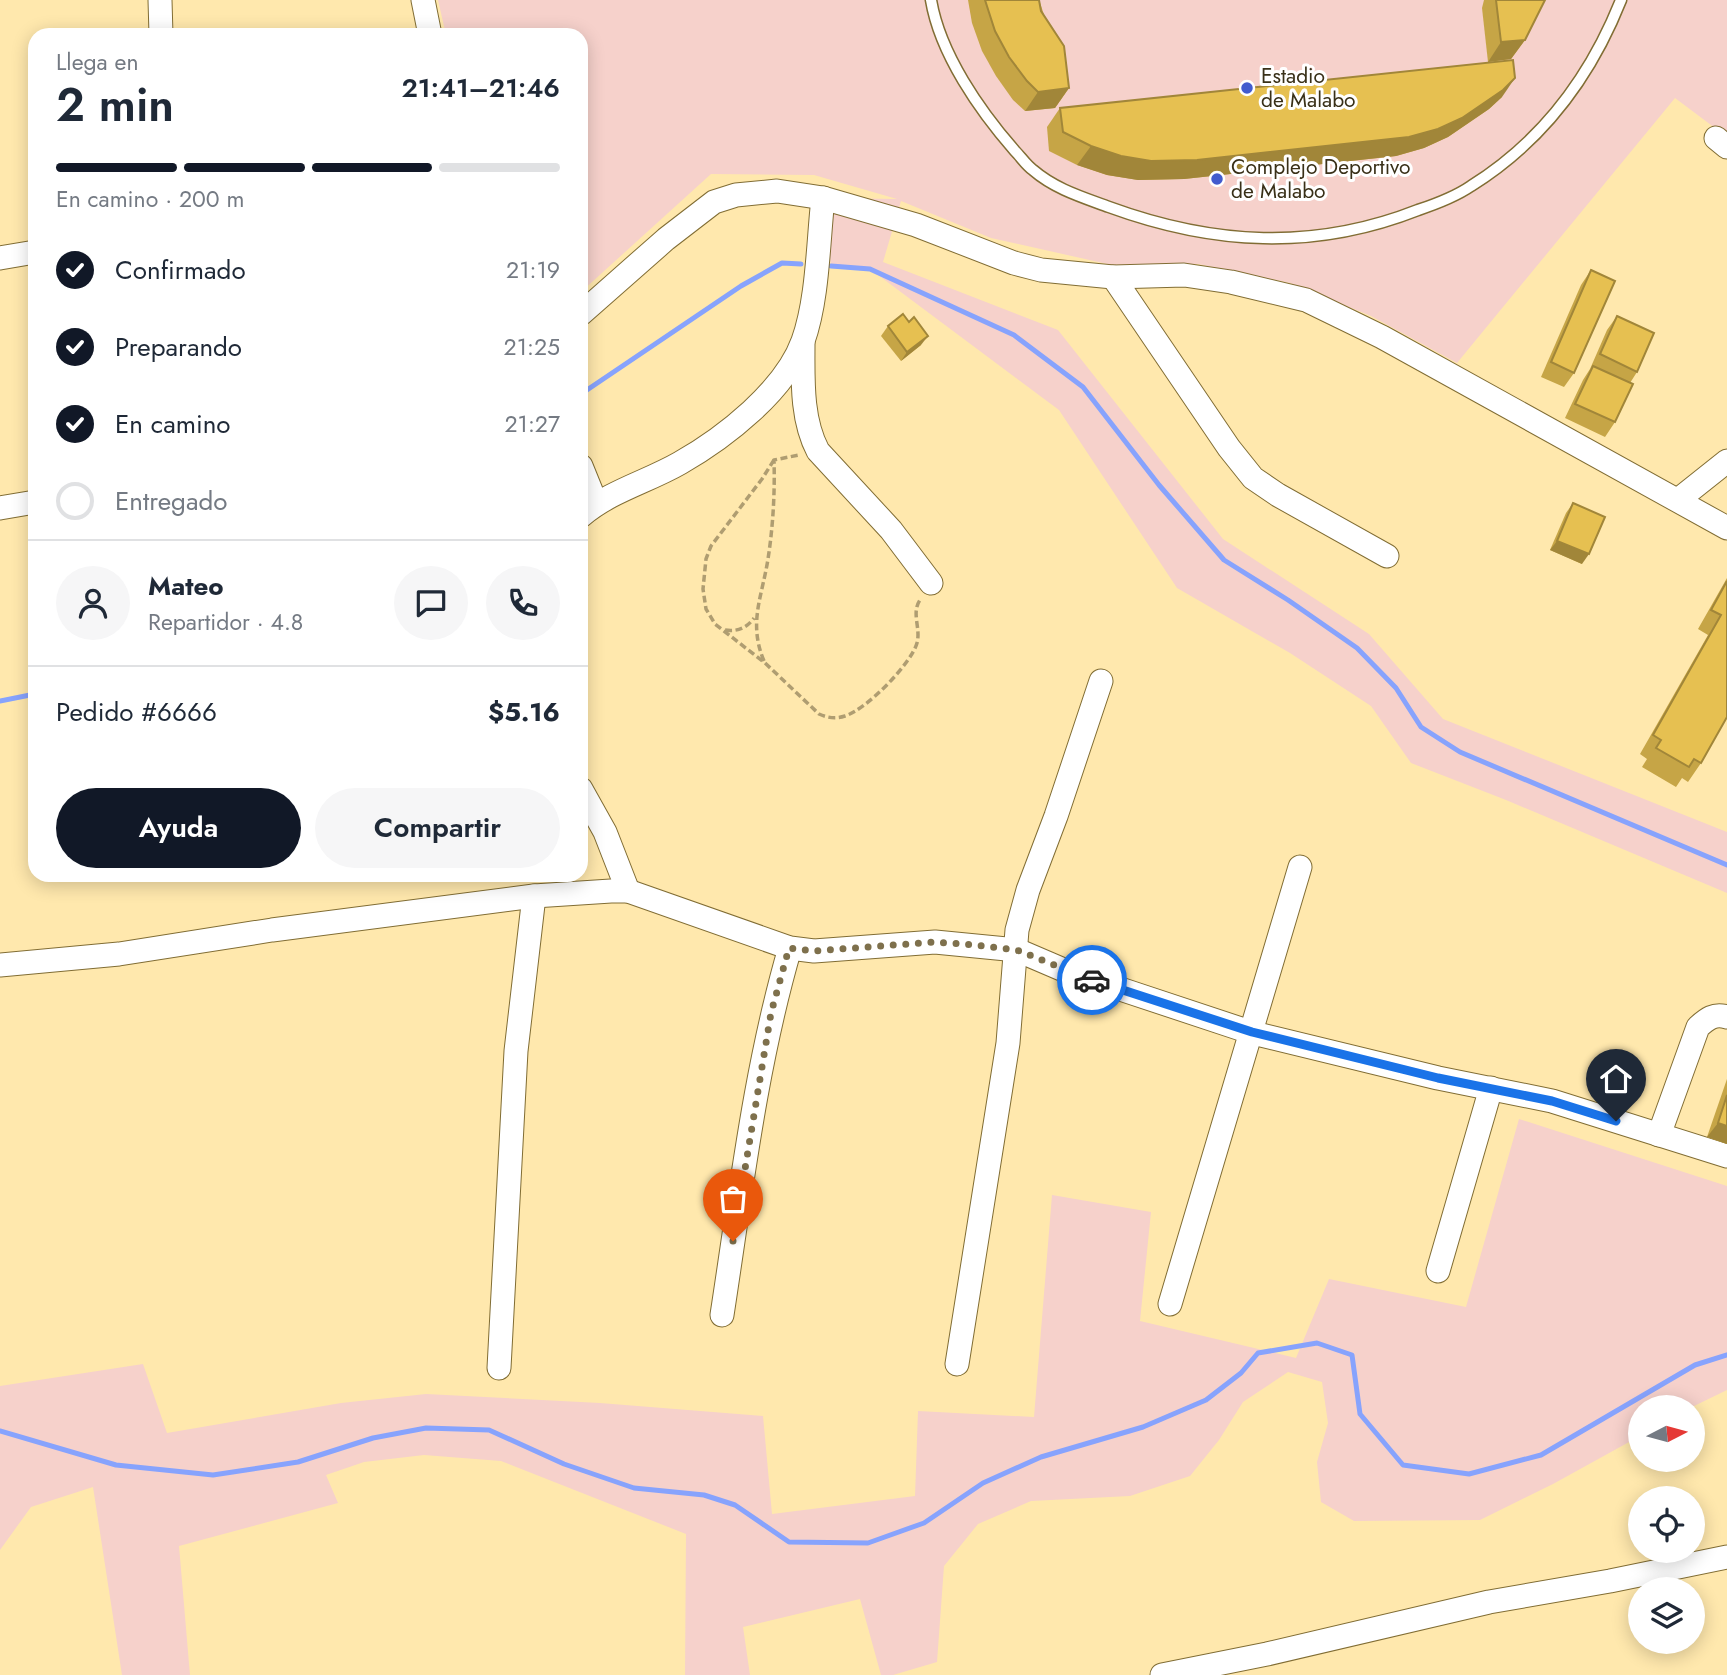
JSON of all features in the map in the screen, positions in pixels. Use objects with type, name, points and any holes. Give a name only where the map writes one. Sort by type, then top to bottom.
[{"type":"street","points":[[160,0],[161,28]]},
{"type":"street","points":[[423,0],[429,28]]},
{"type":"street","points":[[588,308],[674,232],[714,202],[736,195],[777,191],[823,198],[916,225],[1014,263],[1041,270],[1113,277],[1184,275],[1243,284],[1306,300],[1381,337],[1727,528]]},
{"type":"street","points":[[823,198],[812,297],[803,343],[806,409],[811,438],[818,451],[891,530],[932,583]]},
{"type":"street","points":[[0,258],[28,252]]},
{"type":"street","points":[[1113,277],[1229,448],[1254,478],[1278,495],[1387,556]]},
{"type":"street","points":[[588,509],[680,463],[734,425],[767,396],[786,372],[803,343]]},
{"type":"street","points":[[1678,500],[1727,461]]},
{"type":"street","points":[[0,508],[28,503]]},
{"type":"street","points":[[957,1364],[1008,1043],[1017,930],[1028,890],[1101,681]]},
{"type":"street","points":[[588,802],[605,832],[628,891]]},
{"type":"street","points":[[1170,1304],[1300,867]]},
{"type":"street","points":[[0,965],[119,954],[272,930],[534,896],[628,891],[789,948],[814,951],[935,942],[1017,950],[1066,971],[1252,1032],[1438,1078],[1552,1101],[1727,1156]]},
{"type":"street","points":[[499,1368],[516,1051],[534,896]]},
{"type":"street","points":[[722,1315],[769,1026],[789,948]]},
{"type":"street","points":[[1659,1135],[1698,1027],[1708,1017],[1727,1017]]},
{"type":"street","points":[[1438,1271],[1491,1088]]},
{"type":"street","points":[[1162,1675],[1267,1654],[1489,1602],[1727,1557]]},
{"type":"lane","points":[[931,0],[941,35],[974,99],[996,130],[1032,170],[1073,194],[1133,216],[1217,235],[1265,240],[1338,235],[1395,220],[1471,187],[1517,151],[1559,110],[1593,61],[1620,0]]},
{"type":"path","points":[[818,451],[774,460],[720,533],[706,559],[703,589],[706,608],[715,624],[765,663],[819,713],[827,718],[847,715],[868,702],[910,656],[918,640],[916,606],[932,583]]},
{"type":"path","points":[[765,663],[755,616],[768,559],[774,460]]},
{"type":"path","points":[[723,630],[744,628],[755,616]]},
{"type":"shaded area","name":"Complejo Deportivo de Malabo","points":[[438,0],[1727,0],[1727,137],[1675,98],[1457,363],[1371,316],[1290,283],[1198,264],[1112,265],[991,238],[901,201],[883,262],[1058,330],[1223,539],[1369,634],[1443,719],[1727,832],[1727,893],[1411,763],[1371,706],[1290,653],[1177,588],[1059,410],[870,269],[831,266],[823,198],[897,199],[814,175],[711,174],[588,286],[588,28],[444,28]]},
{"type":"shaded area","points":[[1519,1119],[1727,1186],[1727,1390],[1705,1401],[1705,1395],[1628,1395],[1628,1443],[1480,1520],[1354,1521],[1321,1502],[1317,1462],[1328,1423],[1322,1382],[1288,1372],[1243,1402],[1219,1440],[1190,1476],[1130,1496],[1031,1501],[978,1524],[944,1566],[937,1662],[893,1675],[881,1675],[860,1599],[743,1627],[750,1675],[685,1675],[686,1534],[501,1461],[424,1455],[364,1462],[326,1475],[338,1503],[179,1546],[190,1675],[122,1675],[93,1487],[31,1507],[0,1550],[0,1386],[143,1364],[167,1433],[341,1403],[426,1394],[600,1403],[763,1416],[772,1514],[915,1496],[918,1411],[1034,1417],[1052,1195],[1151,1212],[1140,1321],[1296,1358],[1329,1279],[1466,1307]]},
{"type":"building","points":[[985,0],[1039,0],[1041,11],[1064,46],[1069,88],[1038,92],[1027,81],[1009,57],[995,31]]},
{"type":"building","points":[[1496,0],[1545,0],[1525,40],[1501,42]]},
{"type":"building","points":[[1513,60],[1515,78],[1503,90],[1462,118],[1438,129],[1409,137],[1197,160],[1151,161],[1121,156],[1091,146],[1063,132],[1060,108]]},
{"type":"building","points":[[1591,270],[1615,281],[1574,373],[1551,362]]},
{"type":"building","points":[[903,314],[909,322],[914,317],[928,336],[907,352],[888,326]]},
{"type":"building","points":[[1617,316],[1654,333],[1637,372],[1600,354]]},
{"type":"building","points":[[1593,366],[1633,384],[1615,422],[1575,404]]},
{"type":"building","points":[[1573,503],[1605,517],[1589,554],[1557,541]]},
{"type":"building","points":[[1727,581],[1727,717],[1701,763],[1694,759],[1689,767],[1656,748],[1661,740],[1653,735],[1721,615],[1711,610]]},
{"type":"building","points":[[1727,1095],[1727,1126],[1718,1123]]},
{"type":"waterway","points":[[588,389],[741,286],[782,263],[801,264]]},
{"type":"waterway","points":[[831,266],[870,269],[1014,335],[1083,387],[1159,485],[1224,560],[1357,648],[1396,688],[1421,727],[1460,752],[1727,865]]},
{"type":"waterway","points":[[0,701],[28,695]]},
{"type":"waterway","points":[[0,1431],[116,1465],[213,1475],[298,1462],[373,1438],[426,1428],[489,1430],[564,1464],[634,1488],[704,1495],[735,1505],[789,1542],[868,1543],[924,1523],[983,1483],[1041,1457],[1143,1427],[1206,1400],[1241,1373],[1258,1353],[1317,1343],[1352,1355],[1360,1414],[1403,1465],[1469,1474],[1541,1455],[1695,1365],[1727,1355]]},
{"type":"way so far","points":[[733,1241],[771,1013],[789,948],[814,951],[935,942],[975,945],[1017,950],[1092,980]]},
{"type":"place","name":"Estadio de Malabo","points":[[1247,88]]},
{"type":"place","name":"Complejo Deportivo de Malabo","points":[[1217,179]]},
{"type":"route","points":[[1092,980],[1252,1032],[1438,1078],[1552,1101],[1616,1121]]}]
